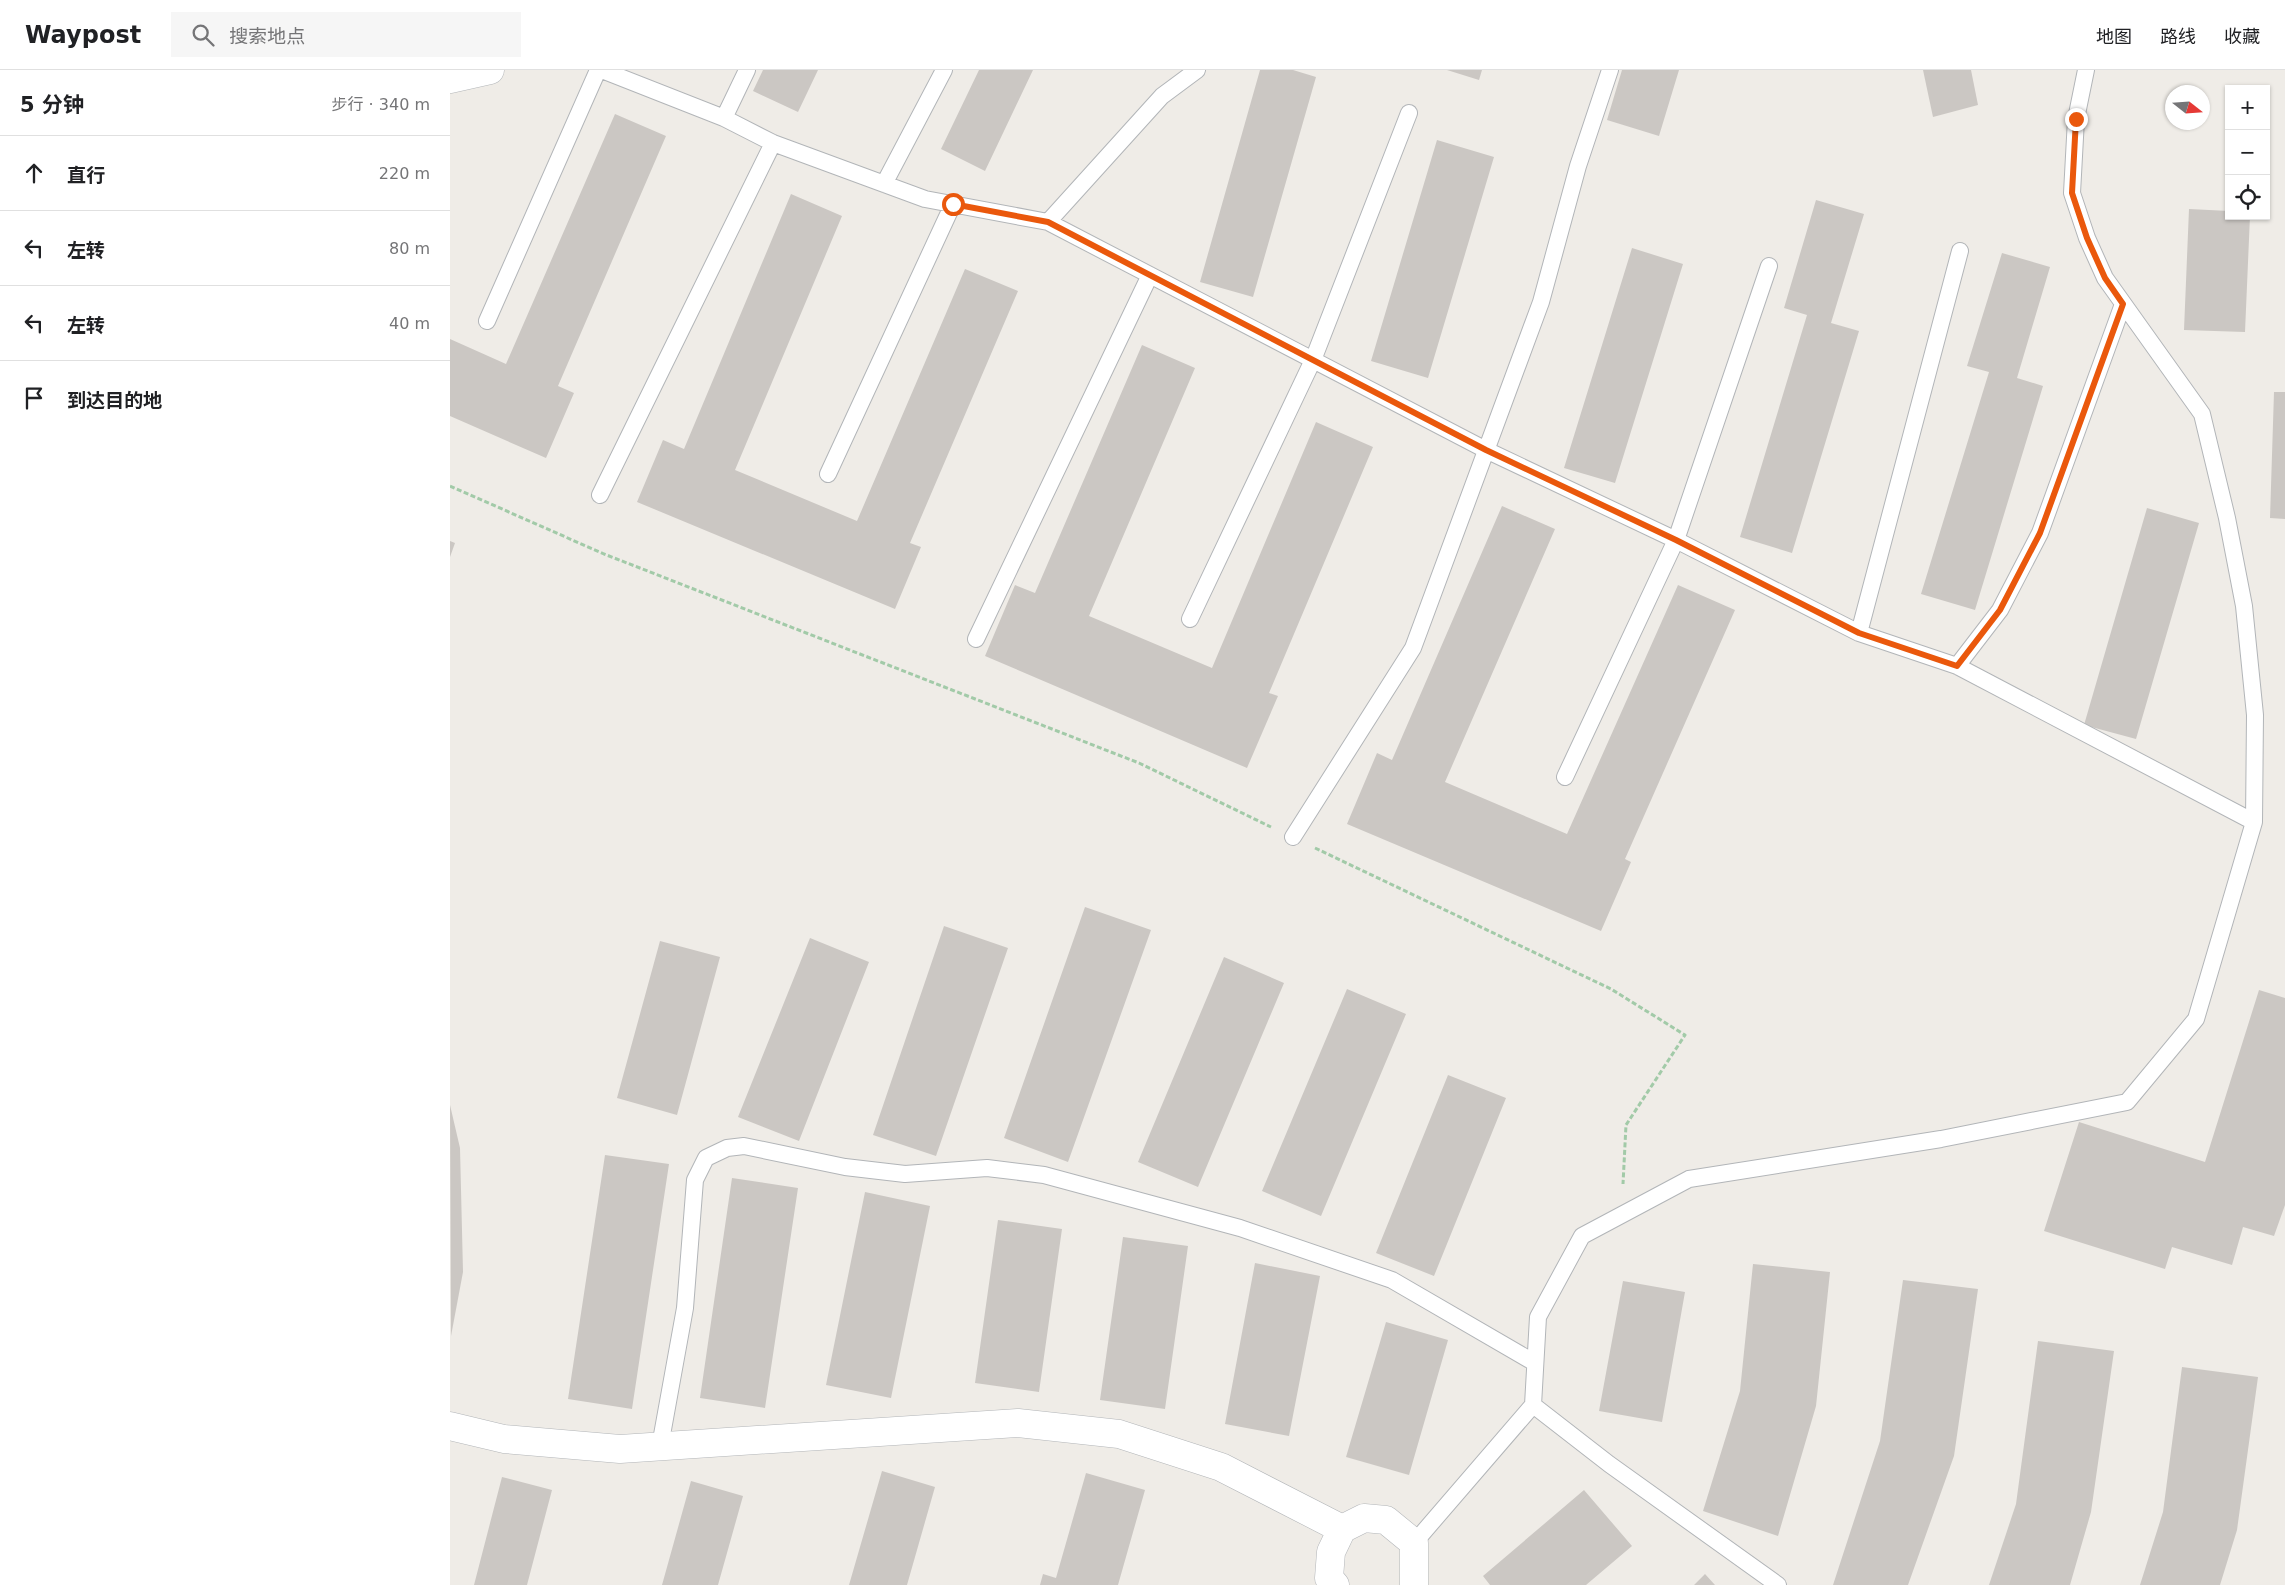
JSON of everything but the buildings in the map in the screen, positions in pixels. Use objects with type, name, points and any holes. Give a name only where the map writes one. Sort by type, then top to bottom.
[{"type":"street","points":[[450,79],[490,70]]},
{"type":"street","points":[[450,1426],[504,1439],[620,1449],[1018,1424],[1119,1434],[1222,1467],[1342,1529]]},
{"type":"street","points":[[1327,1583],[1331,1552],[1342,1529],[1364,1518],[1386,1520],[1414,1543],[1414,1585]]},
{"type":"lane","points":[[487,321],[598,70]]},
{"type":"lane","points":[[602,70],[724,118],[773,143],[925,200],[1048,222],[1486,450],[1676,540],[1859,633],[1957,666],[2254,822]]},
{"type":"lane","points":[[724,118],[747,70]]},
{"type":"lane","points":[[884,184],[944,70]]},
{"type":"lane","points":[[1048,222],[1162,96],[1197,70]]},
{"type":"lane","points":[[1293,837],[1413,648],[1541,302],[1578,166],[1610,70]]},
{"type":"lane","points":[[1414,1543],[1533,1405],[1538,1317],[1582,1236],[1689,1179],[1941,1139],[2127,1102],[2196,1019],[2254,822],[2255,715],[2244,606],[2227,518],[2202,414],[2105,278],[2087,238],[2072,193],[2076,119],[2086,70]]},
{"type":"lane","points":[[1190,619],[1313,360],[1409,112]]},
{"type":"lane","points":[[600,495],[773,143]]},
{"type":"lane","points":[[828,474],[953,204]]},
{"type":"lane","points":[[1859,633],[1960,252]]},
{"type":"lane","points":[[1565,777],[1676,540],[1769,266]]},
{"type":"lane","points":[[976,639],[1150,275]]},
{"type":"lane","points":[[1957,666],[2000,610],[2040,533],[2123,304]]},
{"type":"lane","points":[[660,1446],[685,1308],[695,1180],[706,1158],[727,1148],[744,1146],[845,1167],[904,1174],[987,1168],[1044,1175],[1240,1228],[1392,1280],[1535,1363]]},
{"type":"lane","points":[[1533,1405],[1609,1464],[1778,1585]]},
{"type":"path","points":[[450,486],[604,554],[1139,763],[1611,989],[1685,1034],[1626,1125],[1621,1215]]},
{"type":"route","points":[[953,204],[1048,222],[1486,450],[1676,540],[1859,633],[1957,666],[2000,610],[2040,533],[2123,304],[2105,278],[2087,238],[2072,193],[2076,119]]}]
